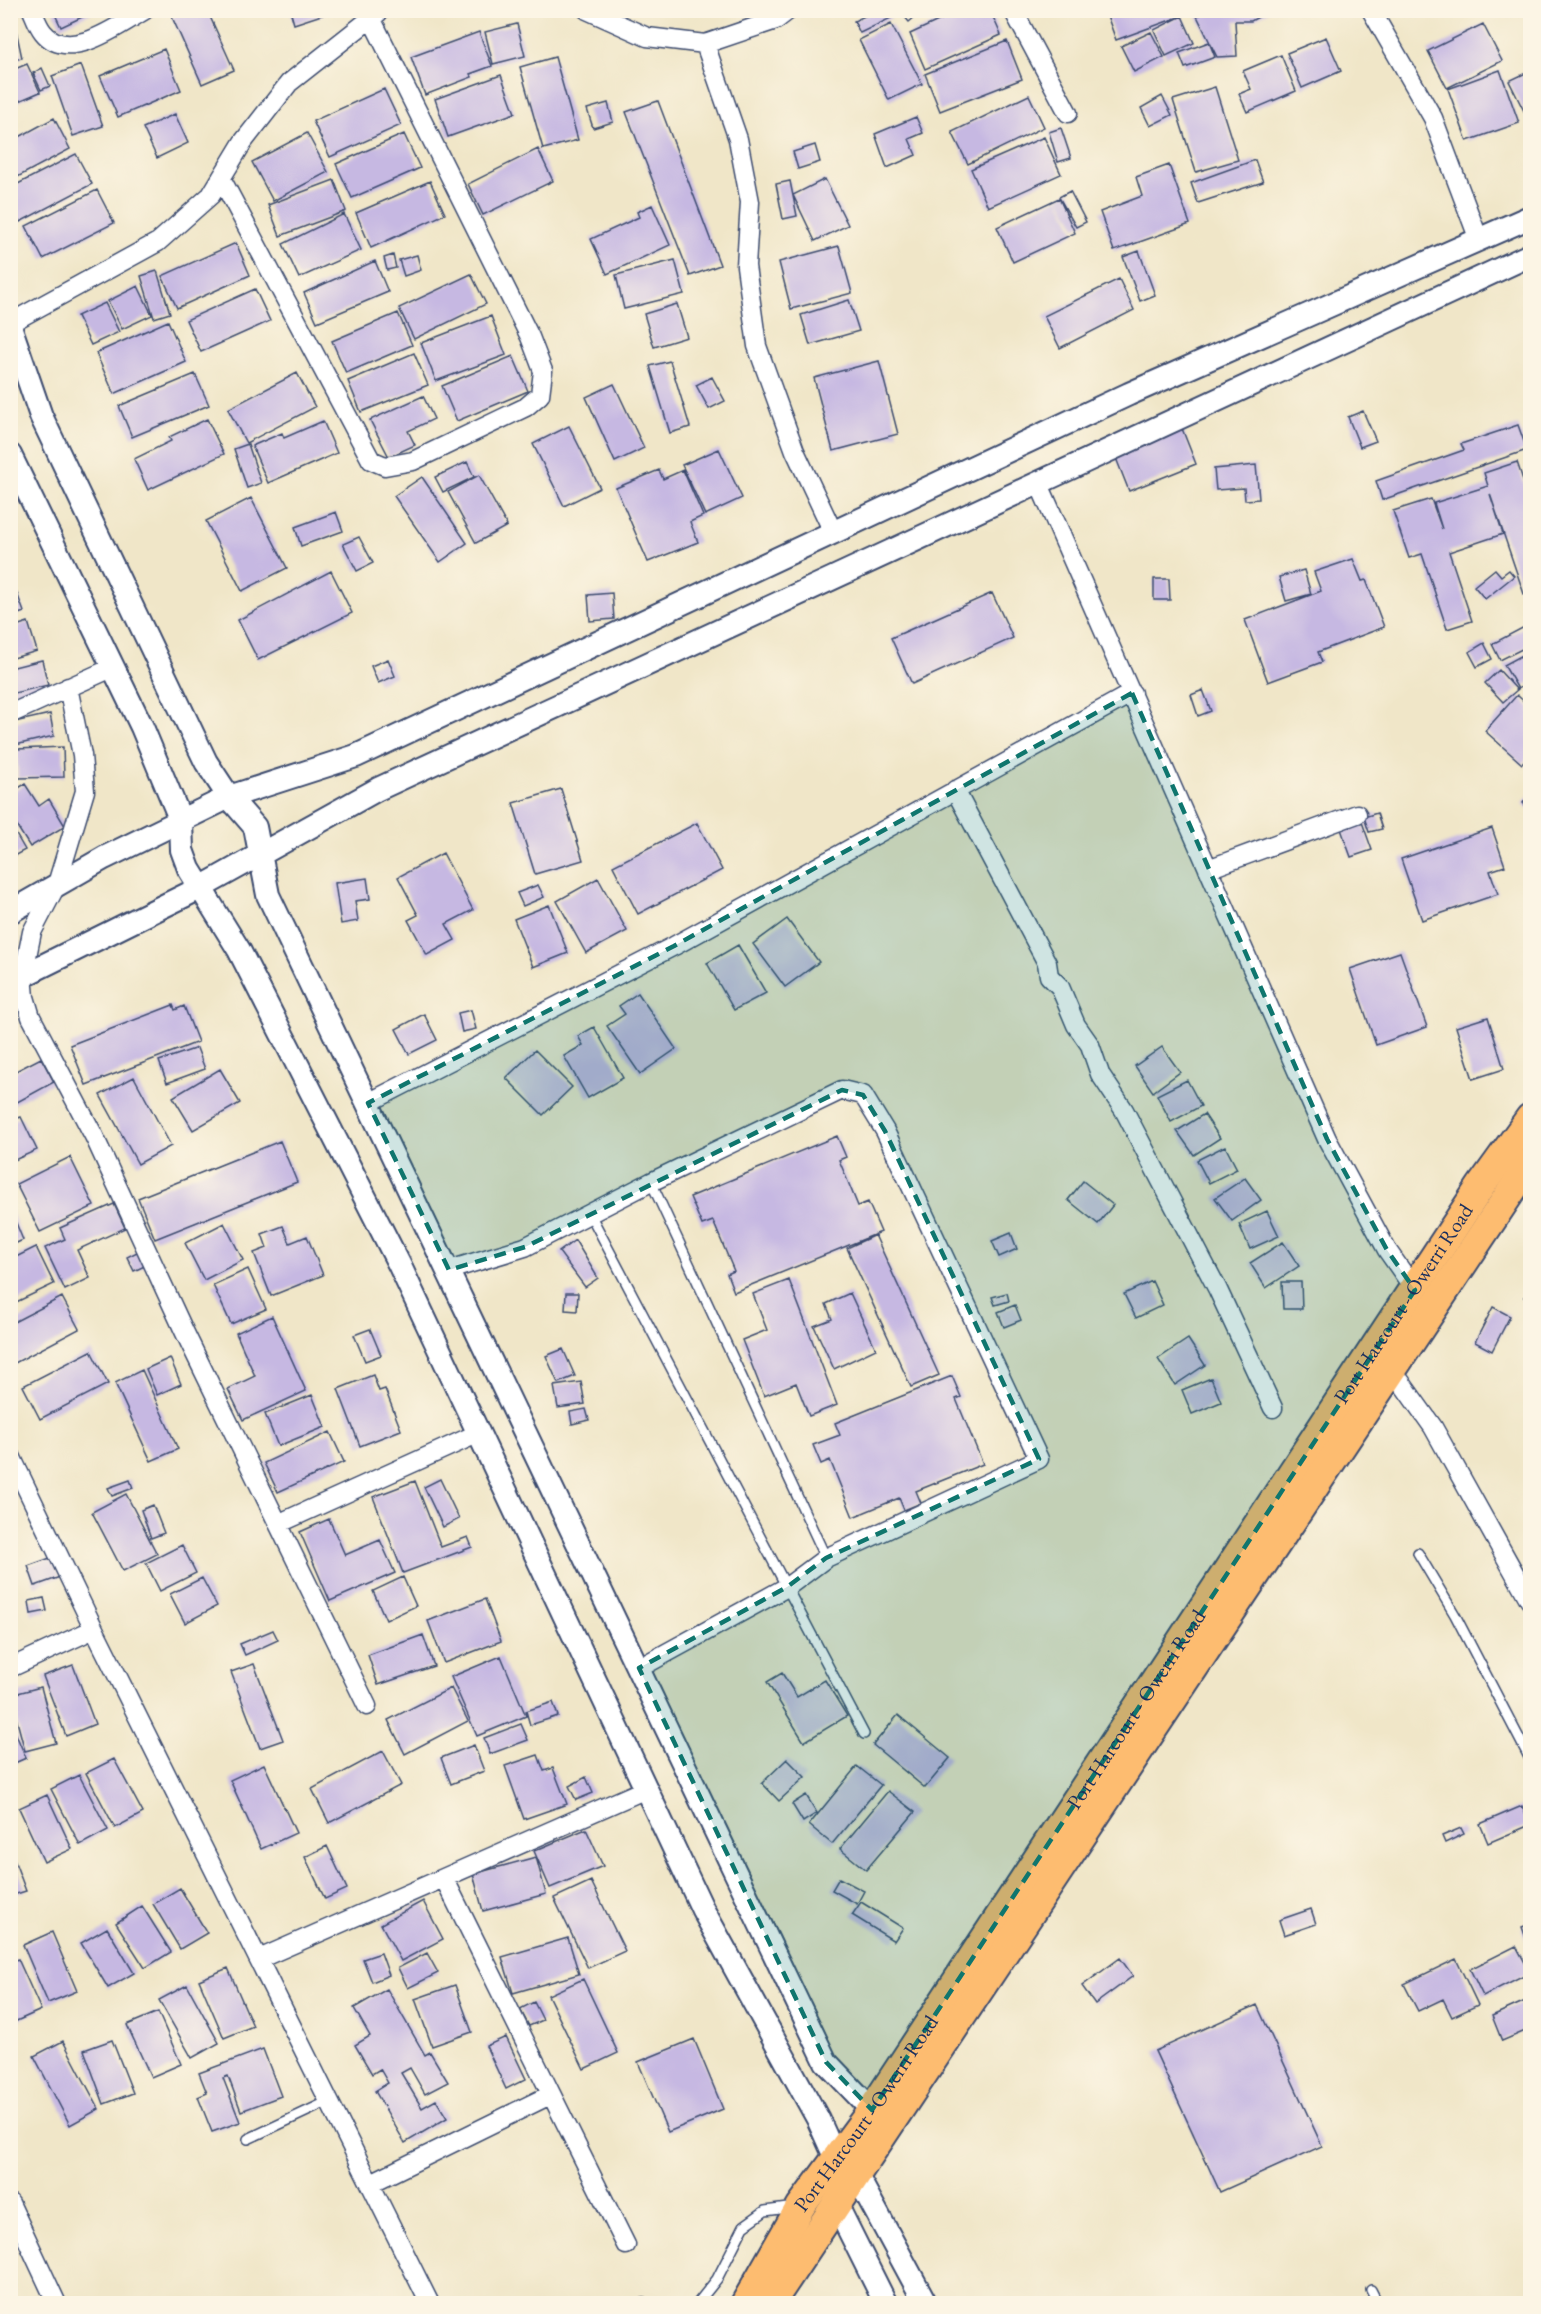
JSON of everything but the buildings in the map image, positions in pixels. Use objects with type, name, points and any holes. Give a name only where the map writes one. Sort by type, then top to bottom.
[{"type":"main road","name":"Port Harcourt - Owerri Road","points":[[770,2304],[836,2204],[847,2168],[872,2110],[1415,1290],[1481,1186],[1530,1118]]},
{"type":"main road","name":"Port Harcourt - Owerri Road","points":[[745,2304],[801,2206],[847,2168],[1530,1163]]},
{"type":"street","points":[[32,10],[42,32],[57,44],[82,44],[145,10]]},
{"type":"street","points":[[587,10],[647,37],[705,44],[776,20],[789,10]]},
{"type":"street","points":[[1013,10],[1068,113]]},
{"type":"street","points":[[1371,10],[1432,118],[1479,240]]},
{"type":"street","points":[[221,178],[371,460],[385,466],[412,460],[526,407],[540,395],[543,371],[530,337],[376,14],[289,83],[243,142],[221,178],[211,195],[158,242],[10,325],[41,416],[206,762],[229,797],[255,827],[262,853],[268,895],[826,2062],[872,2110]]},
{"type":"street","points":[[705,44],[738,138],[750,202],[746,267],[757,346],[795,451],[834,534]]},
{"type":"street","points":[[10,912],[104,858],[229,797],[356,756],[1129,394],[1530,217]]},
{"type":"street","points":[[17,979],[200,888],[378,789],[1530,255]]},
{"type":"street","points":[[10,454],[142,726],[181,821],[182,850],[200,888],[239,950],[399,1264],[703,1910],[818,2119],[926,2304]]},
{"type":"street","points":[[1040,484],[1327,1139],[1386,1250],[1415,1290]]},
{"type":"street","points":[[10,714],[114,667]]},
{"type":"street","points":[[68,687],[82,755],[86,792],[57,884],[32,932],[17,979],[31,1017],[94,1136],[185,1333],[280,1523],[367,1706]]},
{"type":"street","points":[[368,1103],[674,946],[1132,693]]},
{"type":"street","points":[[955,790],[1047,963],[1049,976],[1060,987],[1076,1025],[1090,1045],[1100,1074],[1124,1110],[1218,1290],[1273,1408]]},
{"type":"street","points":[[1208,869],[1357,814]]},
{"type":"street","points":[[449,1270],[525,1248],[651,1182],[842,1090],[863,1095],[885,1131],[1039,1459],[826,1558],[787,1587],[639,1668]]},
{"type":"street","points":[[1391,1368],[1433,1427],[1530,1601]]},
{"type":"street","points":[[280,1523],[479,1433]]},
{"type":"street","points":[[10,1454],[94,1629],[430,2304]]},
{"type":"street","points":[[10,1668],[94,1629]]},
{"type":"street","points":[[259,1959],[646,1789]]},
{"type":"street","points":[[444,1878],[626,2245]]},
{"type":"street","points":[[371,2183],[550,2095]]},
{"type":"street","points":[[10,2203],[57,2304]]},
{"type":"street","points":[[836,2204],[886,2304]]},
{"type":"lane","points":[[651,1182],[826,1558]]},
{"type":"lane","points":[[590,1214],[864,1734]]},
{"type":"lane","points":[[1530,1287],[1530,1298]]},
{"type":"lane","points":[[1418,1553],[1455,1616],[1530,1760]]},
{"type":"lane","points":[[248,2139],[329,2101]]},
{"type":"lane","points":[[697,2304],[717,2279],[744,2226],[765,2211],[801,2206]]},
{"type":"lane","points":[[1371,2290],[1378,2304]]},
{"type":"highlighted area","points":[[1132,693],[1327,1139],[1387,1250],[1415,1290],[872,2110],[826,2062],[639,1668],[787,1587],[826,1558],[1039,1459],[885,1131],[863,1095],[842,1090],[525,1247],[449,1270],[368,1103],[674,946]]}]
